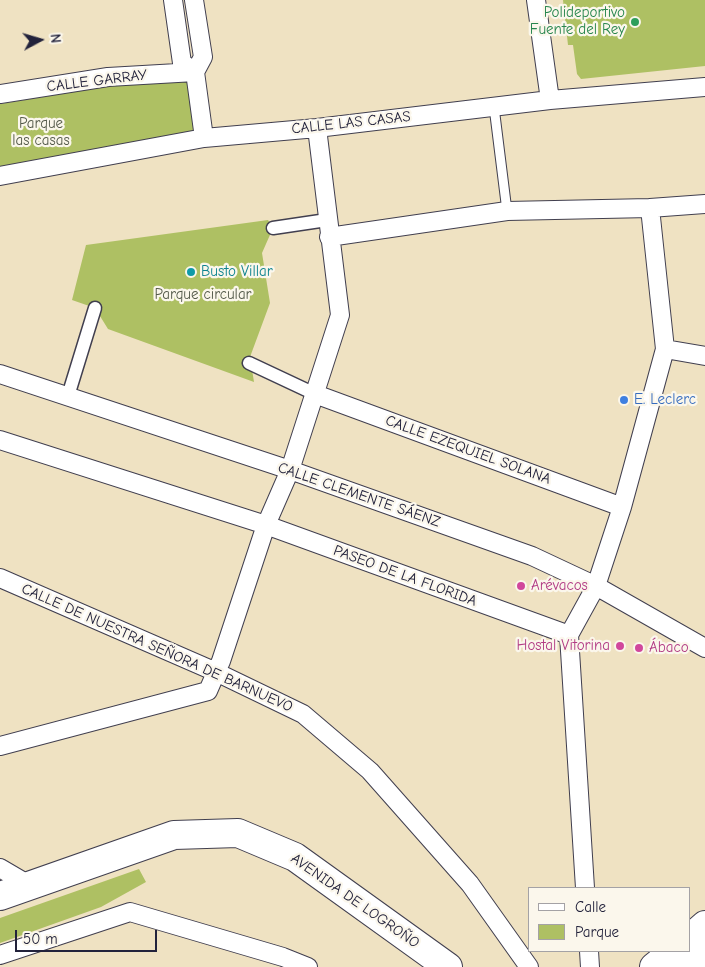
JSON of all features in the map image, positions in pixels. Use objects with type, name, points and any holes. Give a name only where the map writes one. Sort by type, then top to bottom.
[{"type":"main road","name":"AVENIDA DE LOGROÑO","points":[[0,896],[174,835],[238,834],[295,857],[448,967]]},
{"type":"main road","points":[[690,938],[705,926]]},
{"type":"main road","points":[[685,967],[705,951]]},
{"type":"main road","points":[[654,967],[673,952]]},
{"type":"street","points":[[173,0],[182,63],[195,72]]},
{"type":"street","points":[[194,0],[203,57],[195,72],[204,138]]},
{"type":"street","points":[[536,0],[550,100]]},
{"type":"street","name":"CALLE GARRAY","points":[[0,94],[108,77],[195,72]]},
{"type":"street","name":"CALLE LAS CASAS","points":[[0,176],[204,138],[317,128],[550,100],[705,87]]},
{"type":"street","points":[[0,746],[208,690],[216,672],[266,525],[290,470],[340,316],[317,128]]},
{"type":"street","points":[[272,228],[328,228],[507,211],[650,208],[705,204]]},
{"type":"street","points":[[585,887],[569,635],[596,586],[622,507],[665,349],[650,208]]},
{"type":"street","points":[[68,396],[95,308]]},
{"type":"street","points":[[665,349],[705,356]]},
{"type":"street","points":[[249,363],[315,394]]},
{"type":"street","name":"CALLE CLEMENTE SÁENZ","points":[[0,374],[290,470],[532,556],[596,586],[705,648]]},
{"type":"street","name":"CALLE EZEQUIEL SOLANA","points":[[315,394],[622,507]]},
{"type":"street","name":"PASEO DE LA FLORIDA","points":[[0,440],[266,525],[569,635]]},
{"type":"street","name":"CALLE DE NUESTRA SEÑORA DE BARNUEVO","points":[[0,578],[216,672],[303,714],[370,771],[470,884],[529,967]]},
{"type":"street","points":[[0,868],[29,885]]},
{"type":"street","points":[[0,955],[130,912],[308,967]]},
{"type":"street","points":[[589,952],[590,967]]},
{"type":"lane","points":[[494,107],[507,211]]},
{"type":"green space","name":"Polideportivo Fuente del Rey","points":[[563,0],[705,0],[705,66],[581,79],[577,74],[573,45],[568,45]]},
{"type":"green space","name":"Parque las casas","points":[[195,72],[204,138],[0,176],[0,104]]},
{"type":"green space","name":"Parque circular","points":[[268,220],[273,228],[262,253],[270,303],[250,357],[254,382],[108,329],[95,308],[72,300],[86,245]]},
{"type":"green space","points":[[139,869],[146,882],[101,907],[0,943],[0,918]]},
{"type":"place","name":"Polideportivo Fuente del Rey","points":[[635,22]]},
{"type":"place","name":"Busto Villar","points":[[191,272]]},
{"type":"place","name":"E. Leclerc","points":[[624,400]]},
{"type":"place","name":"Arévacos","points":[[521,586]]},
{"type":"place","name":"Hostal Vitorina","points":[[620,646]]},
{"type":"place","name":"Ábaco","points":[[639,648]]}]
